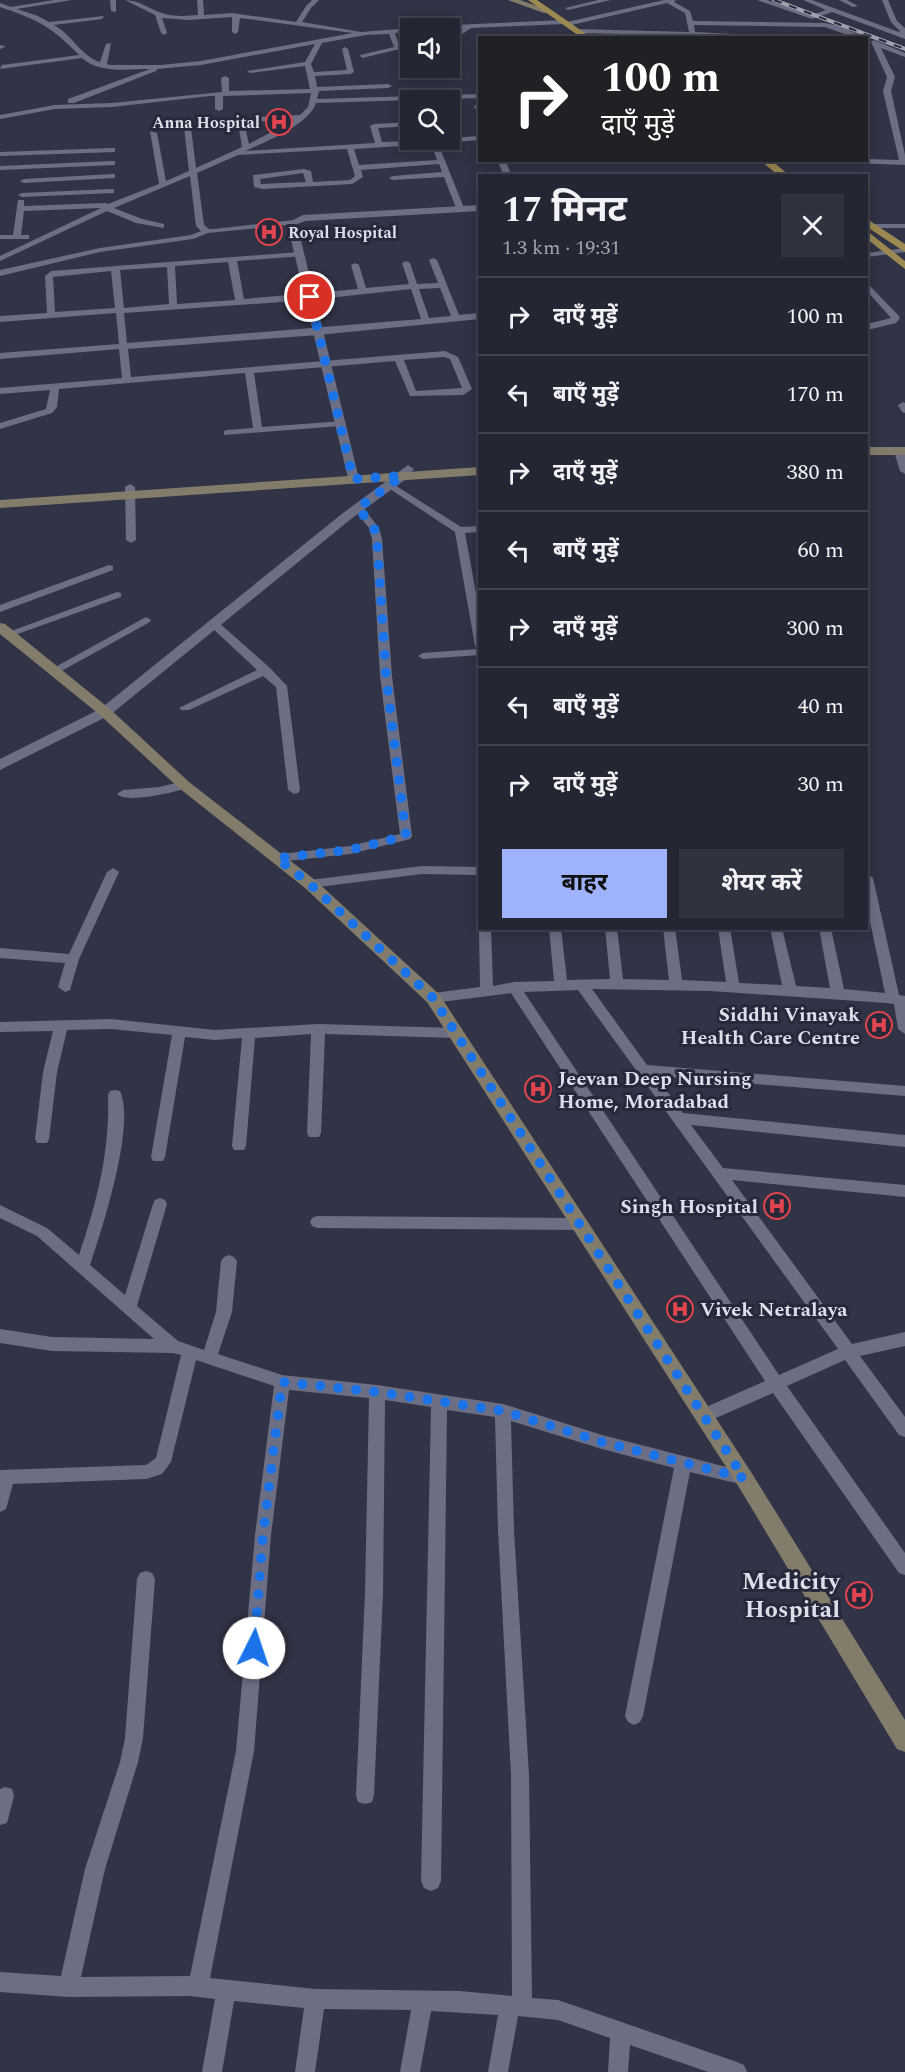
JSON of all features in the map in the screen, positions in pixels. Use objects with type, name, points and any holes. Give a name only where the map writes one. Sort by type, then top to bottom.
[{"type":"main road","points":[[513,0],[547,11]]},
{"type":"main road","points":[[532,0],[585,36]]},
{"type":"main road","points":[[767,162],[783,174]]},
{"type":"main road","points":[[780,162],[797,174]]},
{"type":"main road","points":[[869,228],[905,249]]},
{"type":"main road","points":[[869,228],[889,252],[902,263]]},
{"type":"main road","points":[[869,448],[903,449]]},
{"type":"main road","points":[[0,496],[130,491],[478,465]]},
{"type":"main road","points":[[405,472],[478,471]]},
{"type":"main road","points":[[0,504],[130,491]]},
{"type":"main road","points":[[4,631],[105,712],[184,785],[310,884],[433,998],[744,1478],[905,1741]]},
{"type":"street","points":[[3,7],[69,0]]},
{"type":"street","points":[[113,0],[114,10]]},
{"type":"street","points":[[128,0],[158,15],[215,20],[237,16],[339,25],[366,33]]},
{"type":"street","points":[[200,0],[201,17]]},
{"type":"street","points":[[298,23],[308,7],[316,0]]},
{"type":"street","points":[[582,19],[565,6],[608,0]]},
{"type":"street","points":[[760,0],[812,16],[831,10]]},
{"type":"street","points":[[806,0],[902,36],[904,31],[894,22],[885,0]]},
{"type":"street","points":[[842,0],[855,6]]},
{"type":"street","points":[[460,27],[566,23],[670,1],[688,12],[692,34]]},
{"type":"street","points":[[3,7],[36,17],[61,32],[88,60],[103,65],[161,67],[201,63],[246,52],[366,33],[400,31]]},
{"type":"street","points":[[158,15],[164,33]]},
{"type":"street","points":[[235,32],[237,16]]},
{"type":"street","points":[[48,24],[102,17]]},
{"type":"street","points":[[276,21],[278,33]]},
{"type":"street","points":[[691,23],[825,25],[837,27],[858,36]]},
{"type":"street","points":[[460,35],[470,27]]},
{"type":"street","points":[[362,56],[398,48],[391,31]]},
{"type":"street","points":[[578,31],[722,36]]},
{"type":"street","points":[[868,39],[905,55]]},
{"type":"street","points":[[0,259],[110,206],[271,137],[302,117],[309,111],[313,101],[315,90],[308,64],[320,41]]},
{"type":"street","points":[[868,162],[904,163],[887,91],[891,77],[876,43]]},
{"type":"street","points":[[103,65],[109,44]]},
{"type":"street","points":[[311,74],[351,72],[345,49]]},
{"type":"street","points":[[2,67],[84,56]]},
{"type":"street","points":[[250,71],[308,64]]},
{"type":"street","points":[[55,107],[161,67]]},
{"type":"street","points":[[219,109],[225,78]]},
{"type":"street","points":[[0,117],[55,107],[112,105],[222,93],[388,86]]},
{"type":"street","points":[[452,89],[478,88]]},
{"type":"street","points":[[313,101],[478,96]]},
{"type":"street","points":[[329,110],[350,109]]},
{"type":"street","points":[[309,111],[319,110]]},
{"type":"street","points":[[246,148],[240,120],[302,117]]},
{"type":"street","points":[[186,120],[200,226],[207,231]]},
{"type":"street","points":[[379,145],[374,126],[400,125]]},
{"type":"street","points":[[153,133],[163,185]]},
{"type":"street","points":[[460,139],[478,138]]},
{"type":"street","points":[[110,206],[112,139]]},
{"type":"street","points":[[233,154],[400,143]]},
{"type":"street","points":[[310,184],[308,173],[304,171],[256,177],[259,186],[310,184],[355,181],[359,177],[350,147]]},
{"type":"street","points":[[0,154],[112,150]]},
{"type":"street","points":[[437,150],[460,208]]},
{"type":"street","points":[[17,236],[29,153]]},
{"type":"street","points":[[356,168],[442,162]]},
{"type":"street","points":[[0,168],[112,163]]},
{"type":"street","points":[[407,164],[410,177]]},
{"type":"street","points":[[393,178],[447,174]]},
{"type":"street","points":[[24,181],[112,176]]},
{"type":"street","points":[[22,195],[111,191]]},
{"type":"street","points":[[20,209],[110,206],[139,221],[161,226]]},
{"type":"street","points":[[0,273],[100,250],[194,237],[207,231],[294,222],[303,218],[478,208]]},
{"type":"street","points":[[294,222],[292,223],[352,476]]},
{"type":"street","points":[[869,228],[905,226]]},
{"type":"street","points":[[0,237],[17,236],[40,239]]},
{"type":"street","points":[[868,255],[905,249]]},
{"type":"street","points":[[51,315],[51,274],[300,254]]},
{"type":"street","points":[[232,259],[240,302]]},
{"type":"street","points":[[433,260],[456,319]]},
{"type":"street","points":[[406,263],[426,322]]},
{"type":"street","points":[[171,264],[173,306]]},
{"type":"street","points":[[355,265],[363,291]]},
{"type":"street","points":[[116,267],[127,381]]},
{"type":"street","points":[[0,319],[310,297],[442,285]]},
{"type":"street","points":[[868,287],[896,318],[893,321],[868,327]]},
{"type":"street","points":[[0,356],[318,332],[478,316]]},
{"type":"street","points":[[0,391],[326,366],[399,358],[452,355],[467,389],[464,392],[412,394],[399,358]]},
{"type":"street","points":[[249,371],[258,430]]},
{"type":"street","points":[[0,426],[49,411],[52,407],[55,386]]},
{"type":"street","points":[[227,433],[340,423]]},
{"type":"street","points":[[903,449],[905,471]]},
{"type":"street","points":[[0,765],[105,712],[405,472]]},
{"type":"street","points":[[390,485],[459,530],[463,537],[478,633]]},
{"type":"street","points":[[130,491],[131,540]]},
{"type":"street","points":[[277,858],[350,850],[406,836],[386,676],[377,539],[374,528],[358,508]]},
{"type":"street","points":[[459,530],[478,528]]},
{"type":"street","points":[[0,609],[109,568]]},
{"type":"street","points":[[4,631],[117,595]]},
{"type":"street","points":[[54,671],[147,620]]},
{"type":"street","points":[[214,624],[266,670],[284,692],[294,790]]},
{"type":"street","points":[[423,656],[478,652]]},
{"type":"street","points":[[185,708],[266,670]]},
{"type":"street","points":[[123,794],[159,791],[184,785]]},
{"type":"street","points":[[310,884],[422,870],[478,871]]},
{"type":"street","points":[[65,987],[73,958],[113,872]]},
{"type":"street","points":[[868,882],[905,1029]]},
{"type":"street","points":[[485,930],[487,989]]},
{"type":"street","points":[[555,930],[561,984]]},
{"type":"street","points":[[611,930],[617,984]]},
{"type":"street","points":[[669,930],[676,984]]},
{"type":"street","points":[[724,930],[733,987]]},
{"type":"street","points":[[776,930],[790,990]]},
{"type":"street","points":[[825,930],[838,994]]},
{"type":"street","points":[[0,953],[73,958]]},
{"type":"street","points":[[433,998],[487,989],[561,984],[676,984],[790,990],[899,1000]]},
{"type":"street","points":[[581,984],[905,1430]]},
{"type":"street","points":[[514,987],[776,1384],[905,1567]]},
{"type":"street","points":[[0,1027],[111,1024],[215,1035],[318,1029],[455,1033]]},
{"type":"street","points":[[42,1139],[50,1072],[60,1025]]},
{"type":"street","points":[[314,1133],[318,1029]]},
{"type":"street","points":[[158,1157],[179,1031]]},
{"type":"street","points":[[239,1146],[249,1033]]},
{"type":"street","points":[[644,1070],[905,1091]]},
{"type":"street","points":[[82,1266],[107,1191],[117,1117],[115,1095]]},
{"type":"street","points":[[678,1118],[905,1141]]},
{"type":"street","points":[[718,1173],[905,1191]]},
{"type":"street","points":[[129,1308],[160,1204]]},
{"type":"street","points":[[0,1211],[42,1232],[173,1346]]},
{"type":"street","points":[[317,1222],[578,1224]]},
{"type":"street","points":[[209,1359],[224,1312],[225,1288],[230,1261]]},
{"type":"street","points":[[0,1336],[52,1344],[173,1346],[282,1382],[377,1392],[503,1411],[602,1442],[744,1478]]},
{"type":"street","points":[[703,1416],[848,1352],[905,1339]]},
{"type":"street","points":[[0,1504],[3,1477],[146,1472],[156,1469],[163,1462],[190,1352]]},
{"type":"street","points":[[198,1987],[245,1751],[263,1535],[282,1382]]},
{"type":"street","points":[[365,1795],[375,1593],[377,1392]]},
{"type":"street","points":[[431,1881],[439,1401]]},
{"type":"street","points":[[498,2072],[516,2006],[520,1775],[506,1530],[503,1411]]},
{"type":"street","points":[[634,1716],[683,1463]]},
{"type":"street","points":[[69,1987],[95,1869],[132,1746],[146,1579]]},
{"type":"street","points":[[0,1816],[5,1796]]},
{"type":"street","points":[[0,1982],[69,1987],[198,1987],[315,1999],[423,2000],[558,2010],[737,2072]]},
{"type":"street","points":[[212,2072],[226,1990]]},
{"type":"street","points":[[305,2072],[315,1999]]},
{"type":"street","points":[[410,2072],[423,2000]]},
{"type":"street","points":[[618,2072],[621,2032]]},
{"type":"railway","points":[[774,0],[905,49]]},
{"type":"place","name":"Anna Hospital","points":[[279,122]]},
{"type":"place","name":"Royal Hospital","points":[[269,232]]},
{"type":"place","name":"Siddhi Vinayak Health Care Centre","points":[[879,1025]]},
{"type":"place","name":"Jeevan Deep Nursing Home, Moradabad","points":[[538,1089]]},
{"type":"place","name":"Singh Hospital","points":[[777,1206]]},
{"type":"place","name":"Vivek Netralaya","points":[[680,1309]]},
{"type":"place","name":"Medicity Hospital","points":[[859,1595]]},
{"type":"route","points":[[254,1648],[263,1535],[282,1382],[377,1392],[503,1411],[602,1442],[744,1478],[433,998],[310,884],[277,858],[350,850],[406,836],[386,676],[377,539],[374,528],[358,508],[402,476],[353,479],[310,297]]}]
